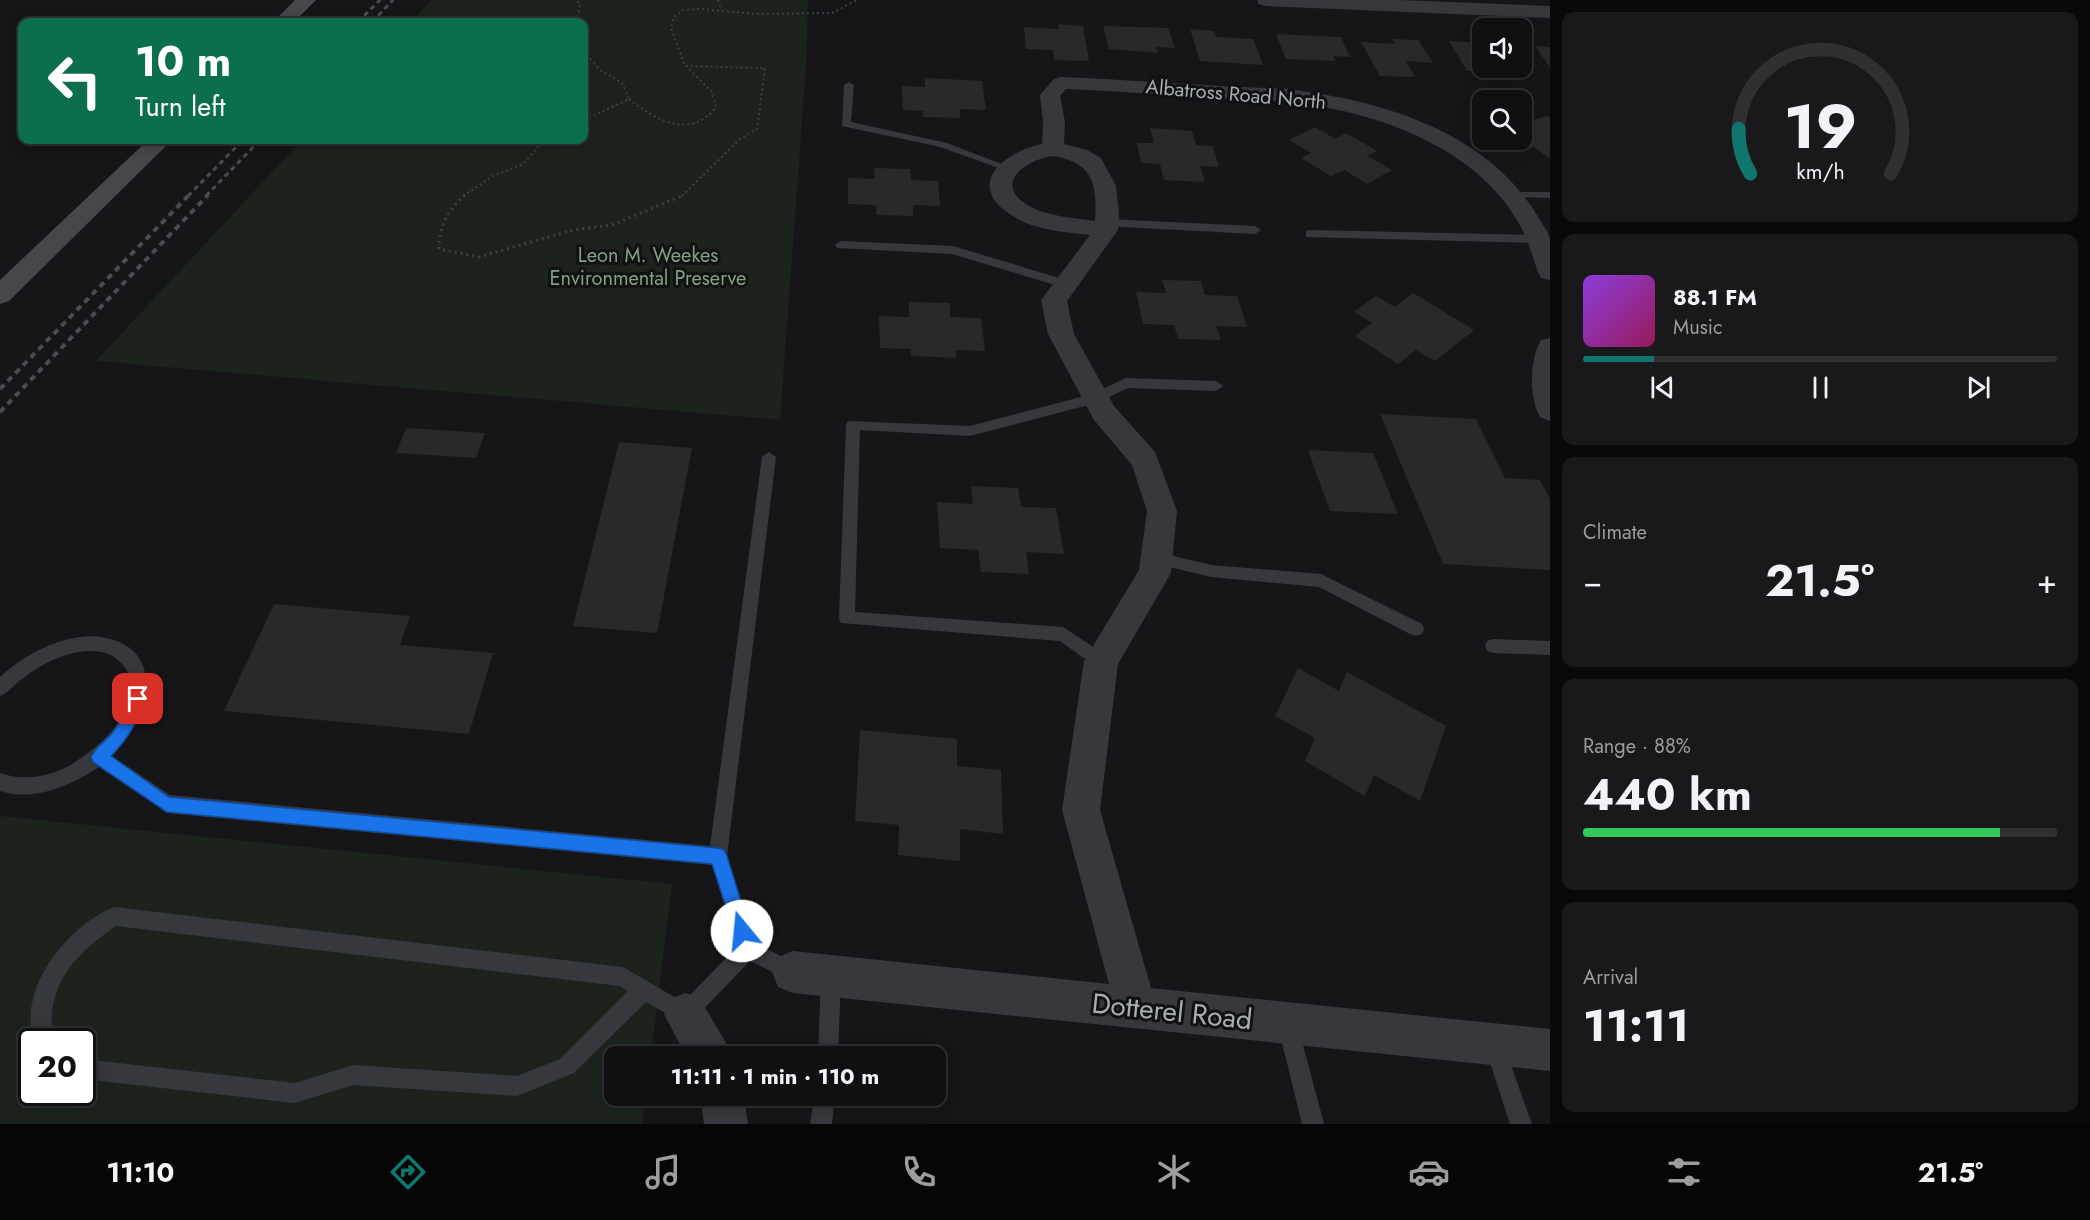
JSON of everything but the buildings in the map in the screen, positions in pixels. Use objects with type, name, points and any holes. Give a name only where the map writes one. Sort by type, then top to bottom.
[{"type":"street","points":[[287,18],[306,0]]},
{"type":"street","points":[[1266,0],[1550,12]]},
{"type":"street","name":"Albatross Road North","points":[[1053,149],[1054,122],[1050,95],[1061,83],[1301,97],[1366,110],[1429,134],[1484,168],[1513,195],[1532,222],[1550,272]]},
{"type":"street","points":[[0,295],[157,144]]},
{"type":"street","points":[[1106,227],[1044,219],[1021,212],[1008,201],[1000,188],[1002,174],[1011,162],[1027,154],[1053,149],[1081,155],[1092,162],[1101,177],[1109,215],[1106,227],[1054,300],[1061,334],[1104,413],[1145,460],[1162,511],[1155,573],[1101,661],[1082,810],[1137,1007]]},
{"type":"street","points":[[1550,347],[1546,371],[1550,410]]},
{"type":"street","name":"Dotterel Road","points":[[812,974],[1550,1050]]},
{"type":"street","points":[[685,1014],[704,1046]]},
{"type":"street","points":[[724,1106],[726,1124]]},
{"type":"lane","points":[[849,85],[846,123],[943,145],[1007,168]]},
{"type":"lane","points":[[1513,195],[1550,195]]},
{"type":"lane","points":[[1106,227],[1255,230]]},
{"type":"lane","points":[[1310,234],[1539,239]]},
{"type":"lane","points":[[841,245],[953,250],[1065,284]]},
{"type":"lane","points":[[1101,661],[1063,634],[847,618],[853,425],[970,431],[1096,398],[1126,383],[1215,386]]},
{"type":"lane","points":[[748,950],[718,856],[769,457]]},
{"type":"lane","points":[[1157,558],[1211,571],[1321,581],[1416,629]]},
{"type":"lane","points":[[0,688],[21,669],[42,657],[65,648],[97,645],[107,646],[123,653],[134,664],[139,680],[138,699],[131,718],[117,739],[99,757],[51,783],[27,787],[0,782]]},
{"type":"lane","points":[[1493,646],[1550,648]]},
{"type":"lane","points":[[99,757],[167,804],[718,856]]},
{"type":"lane","points":[[40,1028],[41,1004],[52,977],[68,952],[90,932],[114,916],[623,977],[685,1014],[748,950]]},
{"type":"lane","points":[[748,950],[812,974],[826,1046]]},
{"type":"lane","points":[[96,1072],[295,1093],[353,1075],[517,1086],[567,1066],[644,990]]},
{"type":"lane","points":[[1287,1023],[1313,1124]]},
{"type":"lane","points":[[1494,1044],[1521,1124]]},
{"type":"lane","points":[[821,1124],[823,1106]]},
{"type":"path","points":[[577,0],[580,6],[577,18]]},
{"type":"path","points":[[718,0],[721,10]]},
{"type":"path","points":[[588,56],[600,70],[622,83],[629,99],[659,121],[685,124],[704,120],[716,107],[711,91],[685,66],[671,28],[674,17],[683,10],[721,10],[756,14],[832,13],[857,0]]},
{"type":"path","points":[[539,144],[524,163],[491,177],[450,207],[438,234],[439,249],[479,258],[573,230],[612,225],[684,196],[739,140],[757,129],[765,68],[745,65],[704,69],[685,66]]},
{"type":"path","points":[[588,118],[629,99]]},
{"type":"green space","name":"Leon M. Weekes Environmental Preserve","points":[[431,0],[808,0],[806,66],[780,420],[96,361],[298,144],[588,144],[588,18],[415,18]]},
{"type":"green space","points":[[0,816],[672,884],[652,1046],[604,1046],[604,1106],[644,1106],[642,1124],[0,1124]]},
{"type":"railway","points":[[362,18],[380,0]]},
{"type":"railway","points":[[376,18],[393,0]]},
{"type":"railway","points":[[188,196],[239,144]]},
{"type":"railway","points":[[206,196],[256,144]]},
{"type":"railway","points":[[0,389],[189,195]]},
{"type":"railway","points":[[0,412],[208,195]]},
{"type":"route","points":[[138,699],[131,718],[117,739],[99,757],[167,804],[718,856],[742,931]]}]
